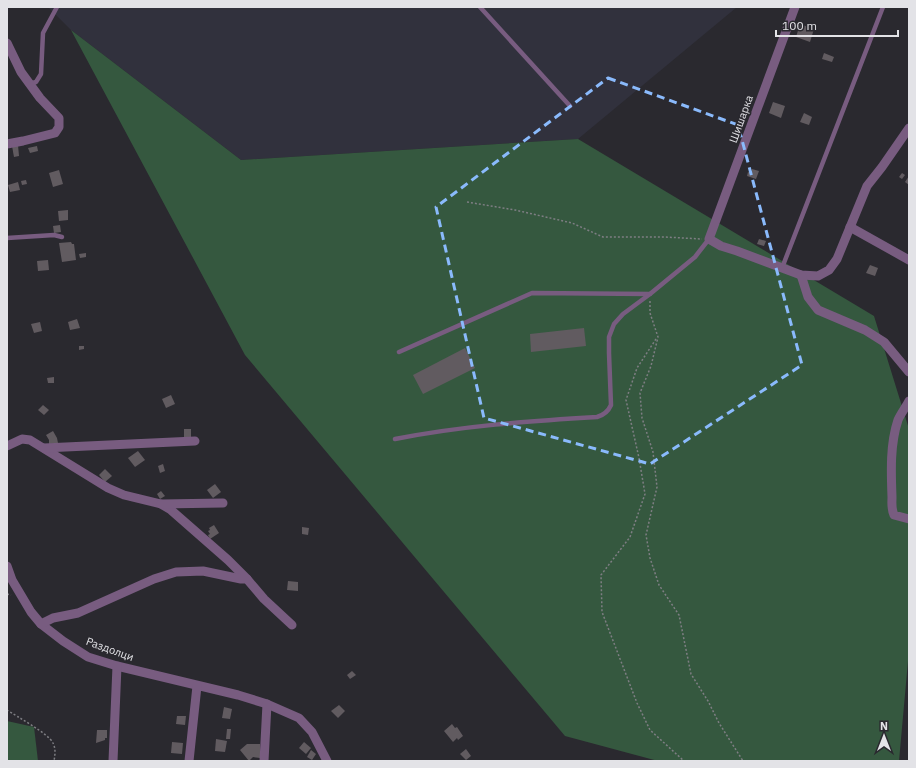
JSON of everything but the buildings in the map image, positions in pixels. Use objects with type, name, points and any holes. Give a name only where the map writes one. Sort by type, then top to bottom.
[{"type":"street","name":"Шишарка","points":[[709,239],[795,7]]},
{"type":"street","points":[[7,44],[21,72],[29,84],[59,118],[59,126],[55,133],[7,144]]},
{"type":"street","points":[[709,239],[721,246],[801,275],[818,276],[829,270],[837,259],[867,186],[909,128]]},
{"type":"street","points":[[850,227],[909,260]]},
{"type":"street","points":[[801,275],[808,297],[818,310],[865,330],[884,342],[909,372]]},
{"type":"street","points":[[909,401],[898,419],[892,446],[890,480],[892,499],[891,508],[894,515],[909,519]]},
{"type":"street","points":[[7,446],[22,439],[30,440],[108,488],[124,495],[161,504],[223,502]]},
{"type":"street","points":[[44,448],[195,441]]},
{"type":"street","points":[[161,504],[171,510],[228,560],[264,599],[292,625]]},
{"type":"street","name":"Раздолци","points":[[7,566],[12,580],[21,597],[42,624],[63,641],[88,657],[117,666],[238,695],[267,704],[299,718],[312,732],[327,761]]},
{"type":"street","points":[[42,624],[53,618],[78,613],[154,579],[176,572],[203,571],[241,580],[247,579]]},
{"type":"street","points":[[113,761],[117,666]]},
{"type":"street","points":[[189,761],[197,686]]},
{"type":"street","points":[[264,761],[267,704]]},
{"type":"lane","points":[[29,84],[36,82],[41,74],[43,33],[57,7]]},
{"type":"lane","points":[[480,7],[570,106]]},
{"type":"lane","points":[[782,268],[882,7]]},
{"type":"lane","points":[[7,238],[54,235],[62,237]]},
{"type":"lane","points":[[395,439],[432,432],[542,420],[597,417],[603,415],[608,411],[611,405],[609,337],[614,324],[623,314],[695,257],[709,239]]},
{"type":"lane","points":[[399,352],[532,293],[650,294]]},
{"type":"path","points":[[467,202],[515,210],[572,223],[603,237],[709,239]]},
{"type":"path","points":[[650,294],[650,312],[658,337],[651,366],[640,393],[642,418],[653,452],[657,487],[646,535],[650,558],[659,585],[678,615],[691,674],[743,761]]},
{"type":"path","points":[[658,337],[637,368],[626,400],[639,458],[645,494],[630,537],[601,575],[602,612],[637,703],[650,730],[684,761]]},
{"type":"path","points":[[7,710],[45,734],[53,742],[56,752],[54,761]]},
{"type":"highlighted area","points":[[608,78],[738,125],[802,365],[650,464],[484,418],[436,207]]},
{"type":"shaded area","points":[[48,7],[737,7],[578,139],[241,160],[71,30]]},
{"type":"green space","points":[[71,30],[241,160],[578,139],[874,316],[909,429],[909,650],[899,761],[658,761],[565,736],[245,355]]},
{"type":"green space","points":[[7,721],[34,727],[38,761],[7,761]]}]
